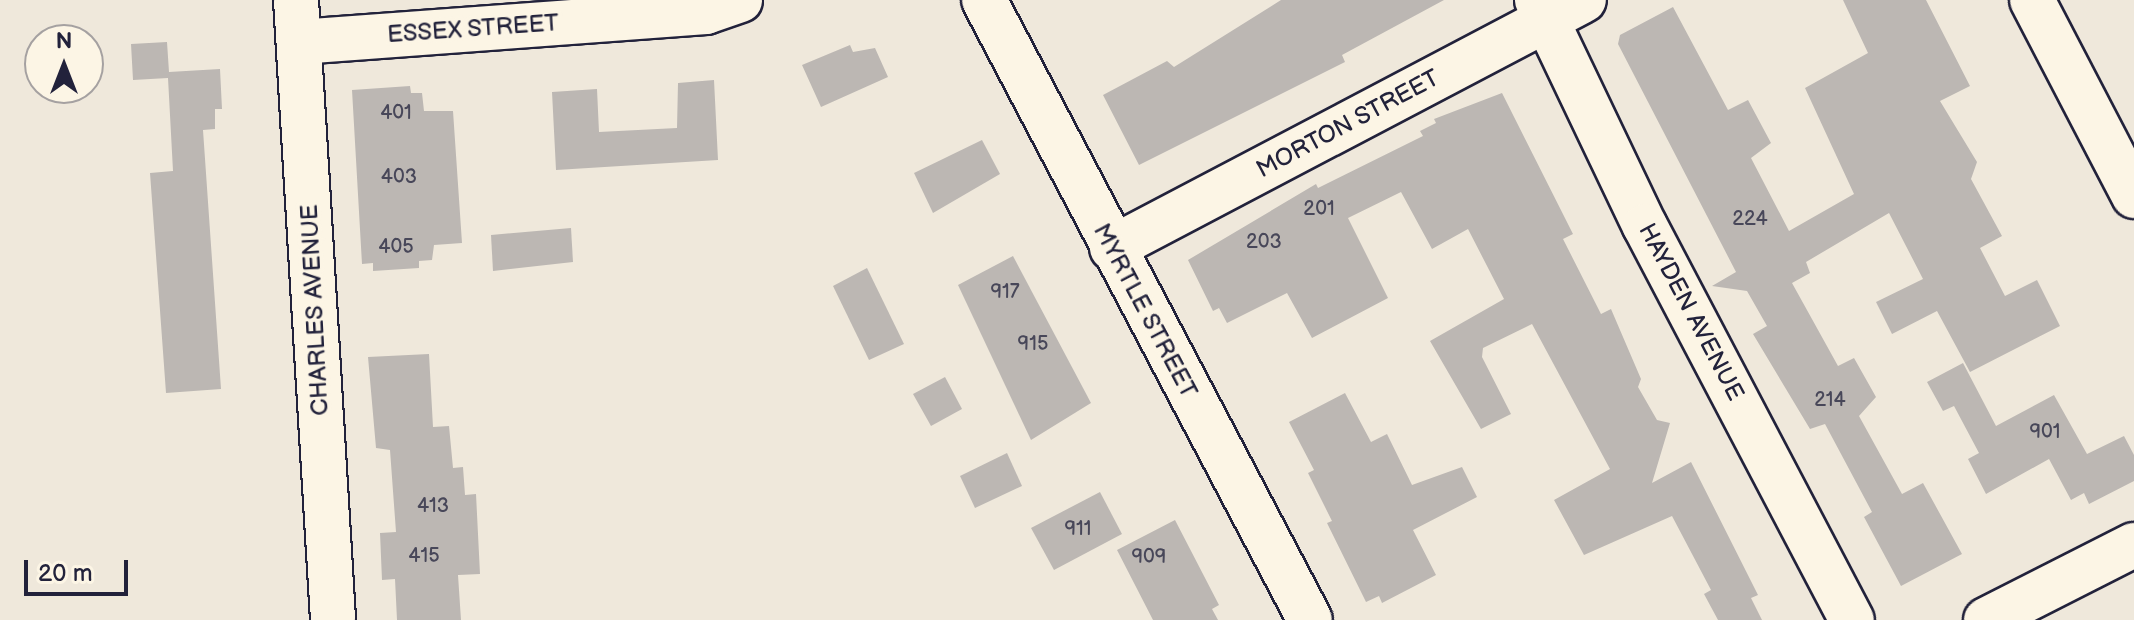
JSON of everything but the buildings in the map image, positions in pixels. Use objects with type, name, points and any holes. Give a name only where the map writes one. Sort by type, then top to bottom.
[{"type":"street","name":"ESSEX STREET","points":[[298,21],[706,12],[740,0]]},
{"type":"street","name":"MYRTLE STREET","points":[[984,0],[1310,620]]},
{"type":"street","name":"MORTON STREET","points":[[1112,248],[1541,10],[1584,0]]},
{"type":"street","points":[[2032,0],[2134,196]]},
{"type":"street","name":"HAYDEN AVENUE","points":[[1541,10],[1645,226],[1852,620]]},
{"type":"street","name":"CHARLES AVENUE","points":[[298,21],[333,620]]},
{"type":"street","points":[[1986,620],[2134,545]]}]
